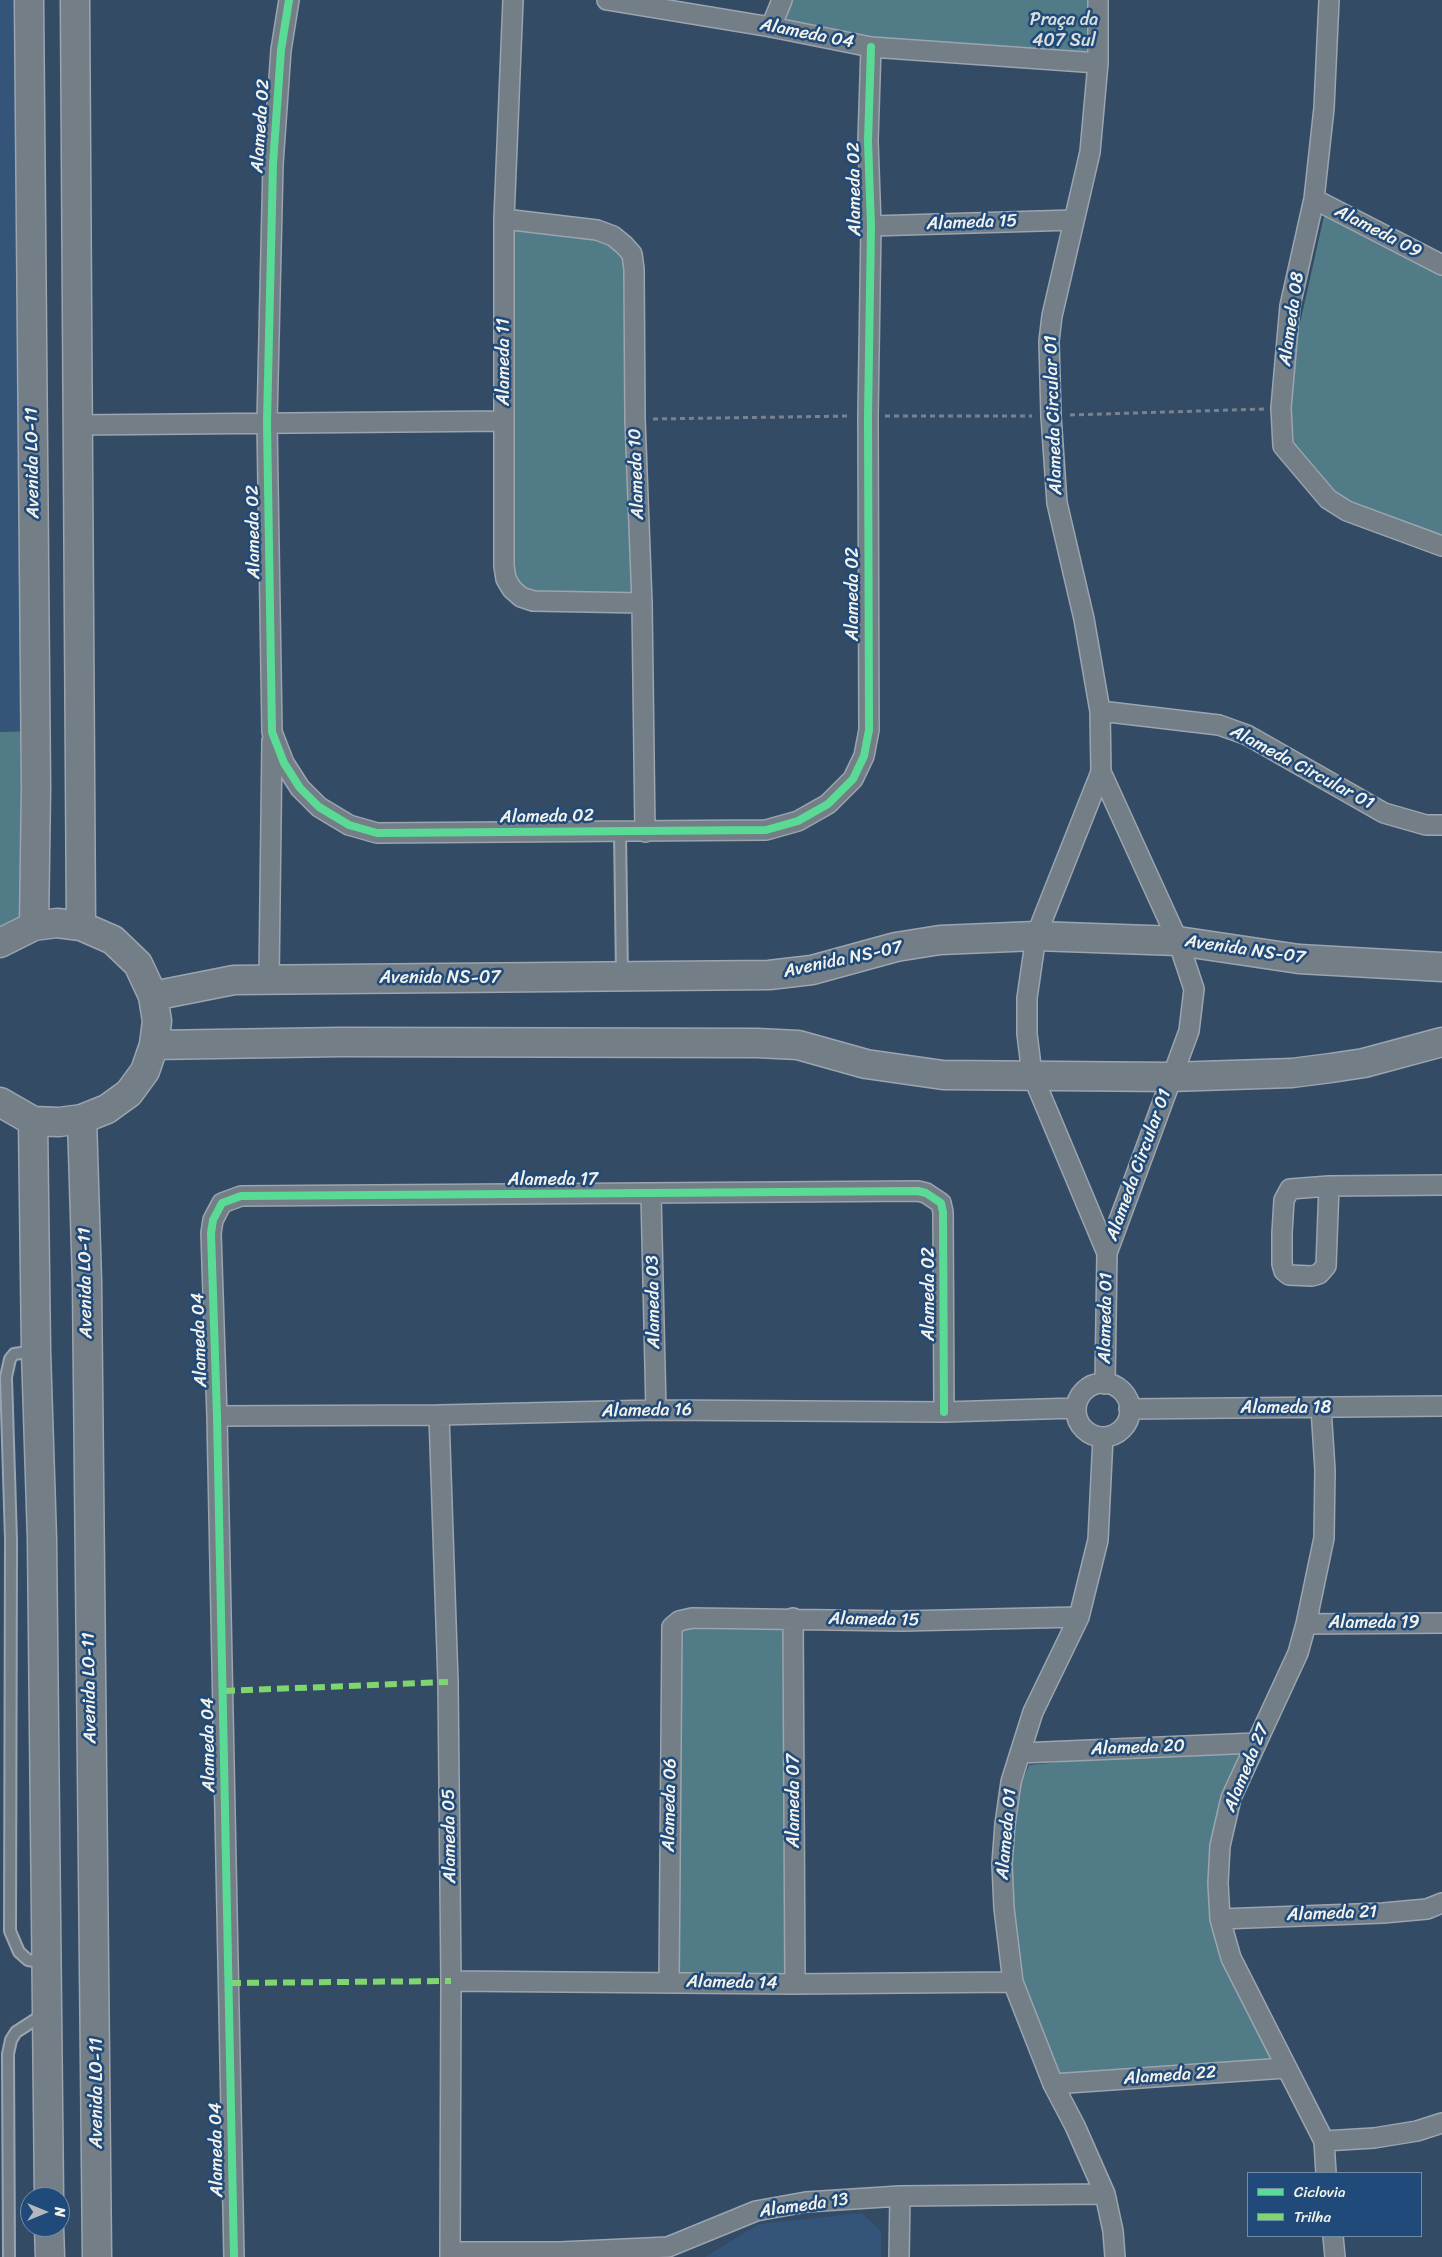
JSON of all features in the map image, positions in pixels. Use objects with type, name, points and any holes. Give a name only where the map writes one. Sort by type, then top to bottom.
[{"type":"street","name":"Avenida LO-11","points":[[29,0],[36,788],[34,926]]},
{"type":"street","points":[[75,0],[81,926]]},
{"type":"street","name":"Alameda 02","points":[[289,0],[281,50],[273,164],[267,422],[272,732],[284,763],[300,788],[319,807],[349,825],[377,833],[766,830],[798,821],[828,804],[852,779],[864,756],[869,730],[868,416],[871,226],[868,141],[871,47]]},
{"type":"street","name":"Alameda 11","points":[[513,0],[504,219],[504,566],[506,579],[512,589],[521,597],[533,601],[642,602]]},
{"type":"street","name":"Alameda 04","points":[[607,0],[771,27],[871,47],[1098,63]]},
{"type":"street","points":[[771,27],[782,0]]},
{"type":"street","name":"Alameda Circular 01","points":[[1098,0],[1098,63],[1090,152],[1052,316],[1049,341],[1051,416],[1057,503],[1084,619],[1100,711],[1101,772],[1036,936],[1027,998],[1027,1034],[1032,1074],[1107,1253]]},
{"type":"street","name":"Alameda 08","points":[[1329,0],[1324,108],[1314,199],[1290,306],[1281,408],[1283,446],[1328,499],[1347,511],[1442,546]]},
{"type":"street","name":"Alameda 09","points":[[1314,199],[1442,265]]},
{"type":"street","name":"Alameda 10","points":[[504,219],[597,230],[613,236],[632,254],[634,269],[635,419],[642,602],[645,832]]},
{"type":"street","name":"Alameda 15","points":[[871,226],[1074,220]]},
{"type":"street","points":[[77,425],[504,421]]},
{"type":"street","name":"Alameda Circular 01","points":[[1100,711],[1220,725],[1247,735],[1384,813],[1426,825],[1442,825]]},
{"type":"street","points":[[269,980],[272,732]]},
{"type":"street","name":"Alameda Circular 01","points":[[1101,772],[1178,941],[1194,989],[1189,1031],[1170,1077],[1107,1253]]},
{"type":"street","points":[[0,943],[34,926],[57,923],[81,926],[113,940],[138,964],[154,996],[157,1020],[154,1046],[145,1071],[129,1093],[107,1110],[82,1119],[59,1122],[33,1121],[0,1102]]},
{"type":"street","name":"Avenida NS-07","points":[[154,996],[234,980],[769,975],[812,970],[896,947],[940,940],[1036,936],[1178,941],[1299,959],[1442,967]]},
{"type":"street","points":[[154,1046],[340,1042],[757,1042],[798,1046],[866,1064],[943,1075],[1032,1074],[1170,1077],[1292,1073],[1331,1068],[1364,1062],[1442,1042]]},
{"type":"street","name":"Avenida LO-11","points":[[82,1119],[86,1282],[97,2257]]},
{"type":"street","points":[[33,1121],[36,1351],[42,1539],[49,2187]]},
{"type":"street","points":[[1329,1186],[1326,1266],[1319,1274],[1312,1276],[1289,1275],[1284,1271],[1282,1264],[1285,1196],[1290,1189],[1295,1187],[1329,1186],[1442,1186]]},
{"type":"street","name":"Alameda 02","points":[[918,1191],[935,1198],[941,1203],[943,1212],[944,1412]]},
{"type":"street","name":"Alameda 17","points":[[211,1233],[213,1220],[222,1203],[241,1196],[918,1191]]},
{"type":"street","name":"Alameda 03","points":[[651,1194],[656,1410]]},
{"type":"street","name":"Alameda 04","points":[[211,1233],[218,1416],[234,2257]]},
{"type":"street","name":"Alameda 01","points":[[1105,1384],[1107,1253]]},
{"type":"street","points":[[1097,1384],[1105,1384],[1113,1385],[1125,1395],[1129,1409],[1125,1425],[1119,1432],[1103,1437],[1089,1434],[1083,1429],[1079,1423],[1076,1408],[1082,1392],[1097,1384]]},
{"type":"street","name":"Alameda 18","points":[[1129,1409],[1442,1406]]},
{"type":"street","name":"Alameda 16","points":[[218,1416],[438,1415],[656,1410],[944,1412],[1076,1408]]},
{"type":"street","name":"Alameda 27","points":[[1321,1408],[1325,1470],[1324,1538],[1306,1624],[1298,1653],[1231,1798],[1220,1846],[1218,1883],[1220,1919],[1231,1958],[1324,2142],[1326,2172]]},
{"type":"street","name":"Alameda 05","points":[[438,1415],[448,1682],[452,1981],[450,2254]]},
{"type":"street","name":"Alameda 01","points":[[1103,1437],[1098,1540],[1079,1617],[1033,1712],[1011,1782],[1002,1864],[1004,1908],[1013,1982],[1053,2084],[1075,2126],[1105,2194],[1113,2231],[1115,2257]]},
{"type":"street","name":"Alameda 15","points":[[672,1627],[678,1621],[692,1618],[902,1621],[1079,1617]]},
{"type":"street","name":"Alameda 07","points":[[793,1618],[795,1984]]},
{"type":"street","name":"Alameda 19","points":[[1306,1624],[1442,1623]]},
{"type":"street","name":"Alameda 06","points":[[669,1982],[672,1627]]},
{"type":"street","name":"Alameda 20","points":[[1020,1753],[1256,1744]]},
{"type":"street","name":"Alameda 21","points":[[1220,1919],[1383,1913],[1427,1909],[1442,1904]]},
{"type":"street","name":"Alameda 14","points":[[452,1981],[795,1984],[1013,1982]]},
{"type":"street","name":"Alameda 22","points":[[1053,2084],[1286,2068]]},
{"type":"street","points":[[1324,2142],[1374,2138],[1417,2131],[1442,2123]]},
{"type":"street","name":"Alameda 13","points":[[450,2254],[668,2252],[756,2211],[806,2202],[900,2196],[1105,2194]]},
{"type":"street","points":[[899,2257],[900,2196]]},
{"type":"street","points":[[49,2237],[50,2257]]},
{"type":"street","points":[[1333,2237],[1335,2257]]},
{"type":"lane","points":[[620,832],[622,976]]},
{"type":"lane","points":[[36,1351],[14,1354],[10,1359],[6,1377],[11,1540],[10,1931],[19,1952],[28,1960],[46,1963]]},
{"type":"lane","points":[[9,2257],[8,2054],[11,2040],[16,2032],[47,2012]]},
{"type":"path","points":[[635,419],[1051,416],[1281,408]]},
{"type":"shaded area","points":[[0,0],[32,0],[35,731],[0,732]]},
{"type":"shaded area","points":[[862,2213],[881,2231],[881,2257],[705,2257],[759,2224]]},
{"type":"green space","name":"Praça da 407 Sul","points":[[782,0],[1093,0],[1098,63],[771,27]]},
{"type":"green space","points":[[1326,207],[1442,267],[1442,542],[1328,499],[1283,446],[1281,408]]},
{"type":"green space","points":[[504,219],[613,236],[634,269],[642,603],[533,601],[506,579]]},
{"type":"green space","points":[[35,731],[34,926],[0,951],[0,732]]},
{"type":"green space","points":[[793,1618],[795,1984],[669,1982],[672,1627]]},
{"type":"green space","points":[[1256,1743],[1226,1822],[1220,1919],[1286,2068],[1053,2084],[1013,1982],[1005,1824],[1029,1765]]},
{"type":"marked path","points":[[223,1691],[448,1682]]},
{"type":"marked path","points":[[229,1983],[451,1981]]},
{"type":"cycle path","points":[[289,0],[281,50],[273,164],[267,422],[272,732],[284,763],[300,788],[319,807],[349,825],[377,833],[766,830],[798,821],[828,804],[853,779],[864,756],[869,730],[868,416],[871,226],[868,141],[871,47]]},
{"type":"cycle path","points":[[234,2257],[217,1416],[211,1233],[213,1220],[222,1203],[241,1196],[918,1191],[926,1193],[941,1203],[943,1212],[944,1412]]}]
